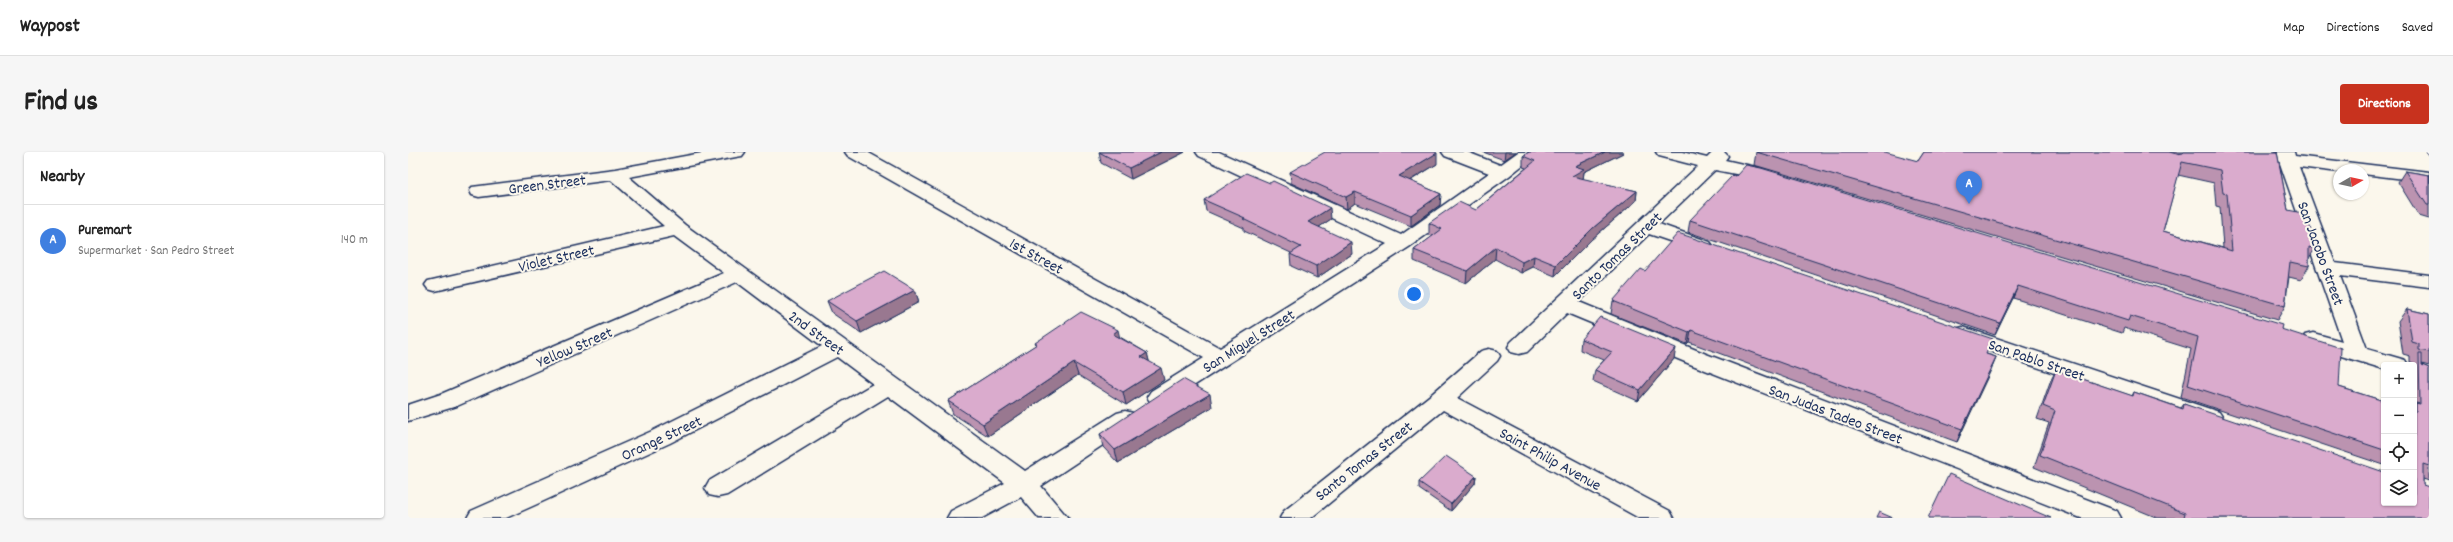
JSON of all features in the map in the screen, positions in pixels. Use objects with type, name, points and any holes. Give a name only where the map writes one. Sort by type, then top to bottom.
[{"type":"street","points":[[615,174],[736,152]]},
{"type":"street","name":"1st Street","points":[[854,152],[1219,357]]},
{"type":"street","points":[[1205,152],[1402,244]]},
{"type":"street","points":[[1451,152],[1503,172]]},
{"type":"street","name":"San Miguel Street","points":[[960,518],[1024,484],[1219,357],[1402,244],[1530,152]]},
{"type":"street","points":[[1665,152],[1682,158],[1717,158],[1740,168],[1793,182]]},
{"type":"street","points":[[2286,156],[2429,178]]},
{"type":"street","name":"San Jacobo Street","points":[[2286,156],[2358,354]]},
{"type":"street","name":"Santo Tomas Street","points":[[1519,347],[1566,304],[1717,158]]},
{"type":"street","name":"Green Street","points":[[479,191],[615,174]]},
{"type":"street","name":"2nd Street","points":[[615,174],[678,229],[1024,484],[1055,518]]},
{"type":"street","points":[[1646,226],[1721,252]]},
{"type":"street","name":"Violet Street","points":[[435,286],[678,229]]},
{"type":"street","points":[[2328,268],[2429,282]]},
{"type":"street","name":"Yellow Street","points":[[408,413],[448,400],[739,274]]},
{"type":"street","name":"San Judas Tadeo Street","points":[[1566,304],[1698,360],[2108,518]]},
{"type":"street","name":"San Pablo Street","points":[[1947,328],[2233,426]]},
{"type":"street","points":[[2297,335],[2386,362]]},
{"type":"street","name":"Orange Street","points":[[480,518],[557,485],[742,398],[838,347]]},
{"type":"street","name":"Santo Tomas Street","points":[[1293,518],[1441,399],[1489,356]]},
{"type":"street","points":[[718,488],[890,385]]},
{"type":"street","name":"Saint Philip Avenue","points":[[1441,399],[1660,518]]},
{"type":"building","points":[[1099,152],[1161,152],[1129,168]]},
{"type":"building","points":[[1325,152],[1435,152],[1437,153],[1399,176],[1441,194],[1411,215],[1355,192],[1346,197],[1290,172]]},
{"type":"building","points":[[1529,152],[1605,152],[1575,166],[1584,169],[1572,176],[1637,191],[1593,228],[1556,265],[1534,256],[1522,262],[1496,247],[1467,271],[1414,250],[1442,229],[1429,223],[1459,202],[1476,210],[1535,161],[1523,156]]},
{"type":"building","points":[[1756,152],[1885,152],[1918,161],[1924,152],[2169,152],[2177,154],[2184,152],[2277,152],[2288,210],[2307,214],[2315,249],[2309,247],[2309,266],[2290,262],[2285,306]],"holes":[[[2182,162],[2220,170],[2223,193],[2227,194],[2232,251],[2163,231]]]},
{"type":"building","points":[[1746,165],[1761,168],[2282,325],[2281,329],[2341,348],[2339,387],[2381,400],[2381,449],[2188,385],[2198,337],[2130,316],[2128,321],[2018,286],[2000,323],[1690,220],[1733,175],[1736,176]]},
{"type":"building","points":[[2405,171],[2429,175],[2429,205],[2427,205]]},
{"type":"building","points":[[1246,173],[1270,183],[1273,181],[1330,208],[1308,222],[1351,242],[1316,266],[1290,254],[1301,247],[1243,219],[1245,218],[1204,200]]},
{"type":"building","points":[[1678,233],[1993,339],[1986,354],[1996,357],[1962,429],[1691,330],[1689,332],[1613,301],[1641,269],[1645,271]]},
{"type":"building","points":[[884,271],[915,290],[857,321],[827,301]]},
{"type":"building","points":[[2407,309],[2429,314],[2429,352],[2419,350],[2419,344],[2412,342]]},
{"type":"building","points":[[1081,312],[1118,330],[1113,334],[1147,353],[1141,357],[1161,368],[1123,392],[1074,363],[983,424],[948,401],[1037,344],[1035,343]]},
{"type":"building","points":[[1600,317],[1676,348],[1640,390],[1595,370],[1612,352],[1581,339]]},
{"type":"building","points":[[2419,354],[2422,354],[2422,365],[2429,368],[2429,466],[2423,464],[2423,485],[2429,487],[2429,518],[2186,518],[2184,517],[2185,513],[2040,455],[2055,411],[2043,406],[2056,370],[2133,396],[2134,392],[2183,409],[2184,404],[2381,471],[2381,506],[2417,506],[2417,403],[2420,404]]},
{"type":"building","points":[[1183,379],[1210,394],[1115,450],[1100,434]]},
{"type":"building","points":[[1446,456],[1476,476],[1451,504],[1419,482]]},
{"type":"building","points":[[1949,474],[2051,518],[1928,518]]},
{"type":"building","points":[[1879,512],[1893,518],[1876,518]]},
{"type":"place","name":"Puremart","points":[[1969,204]]}]
